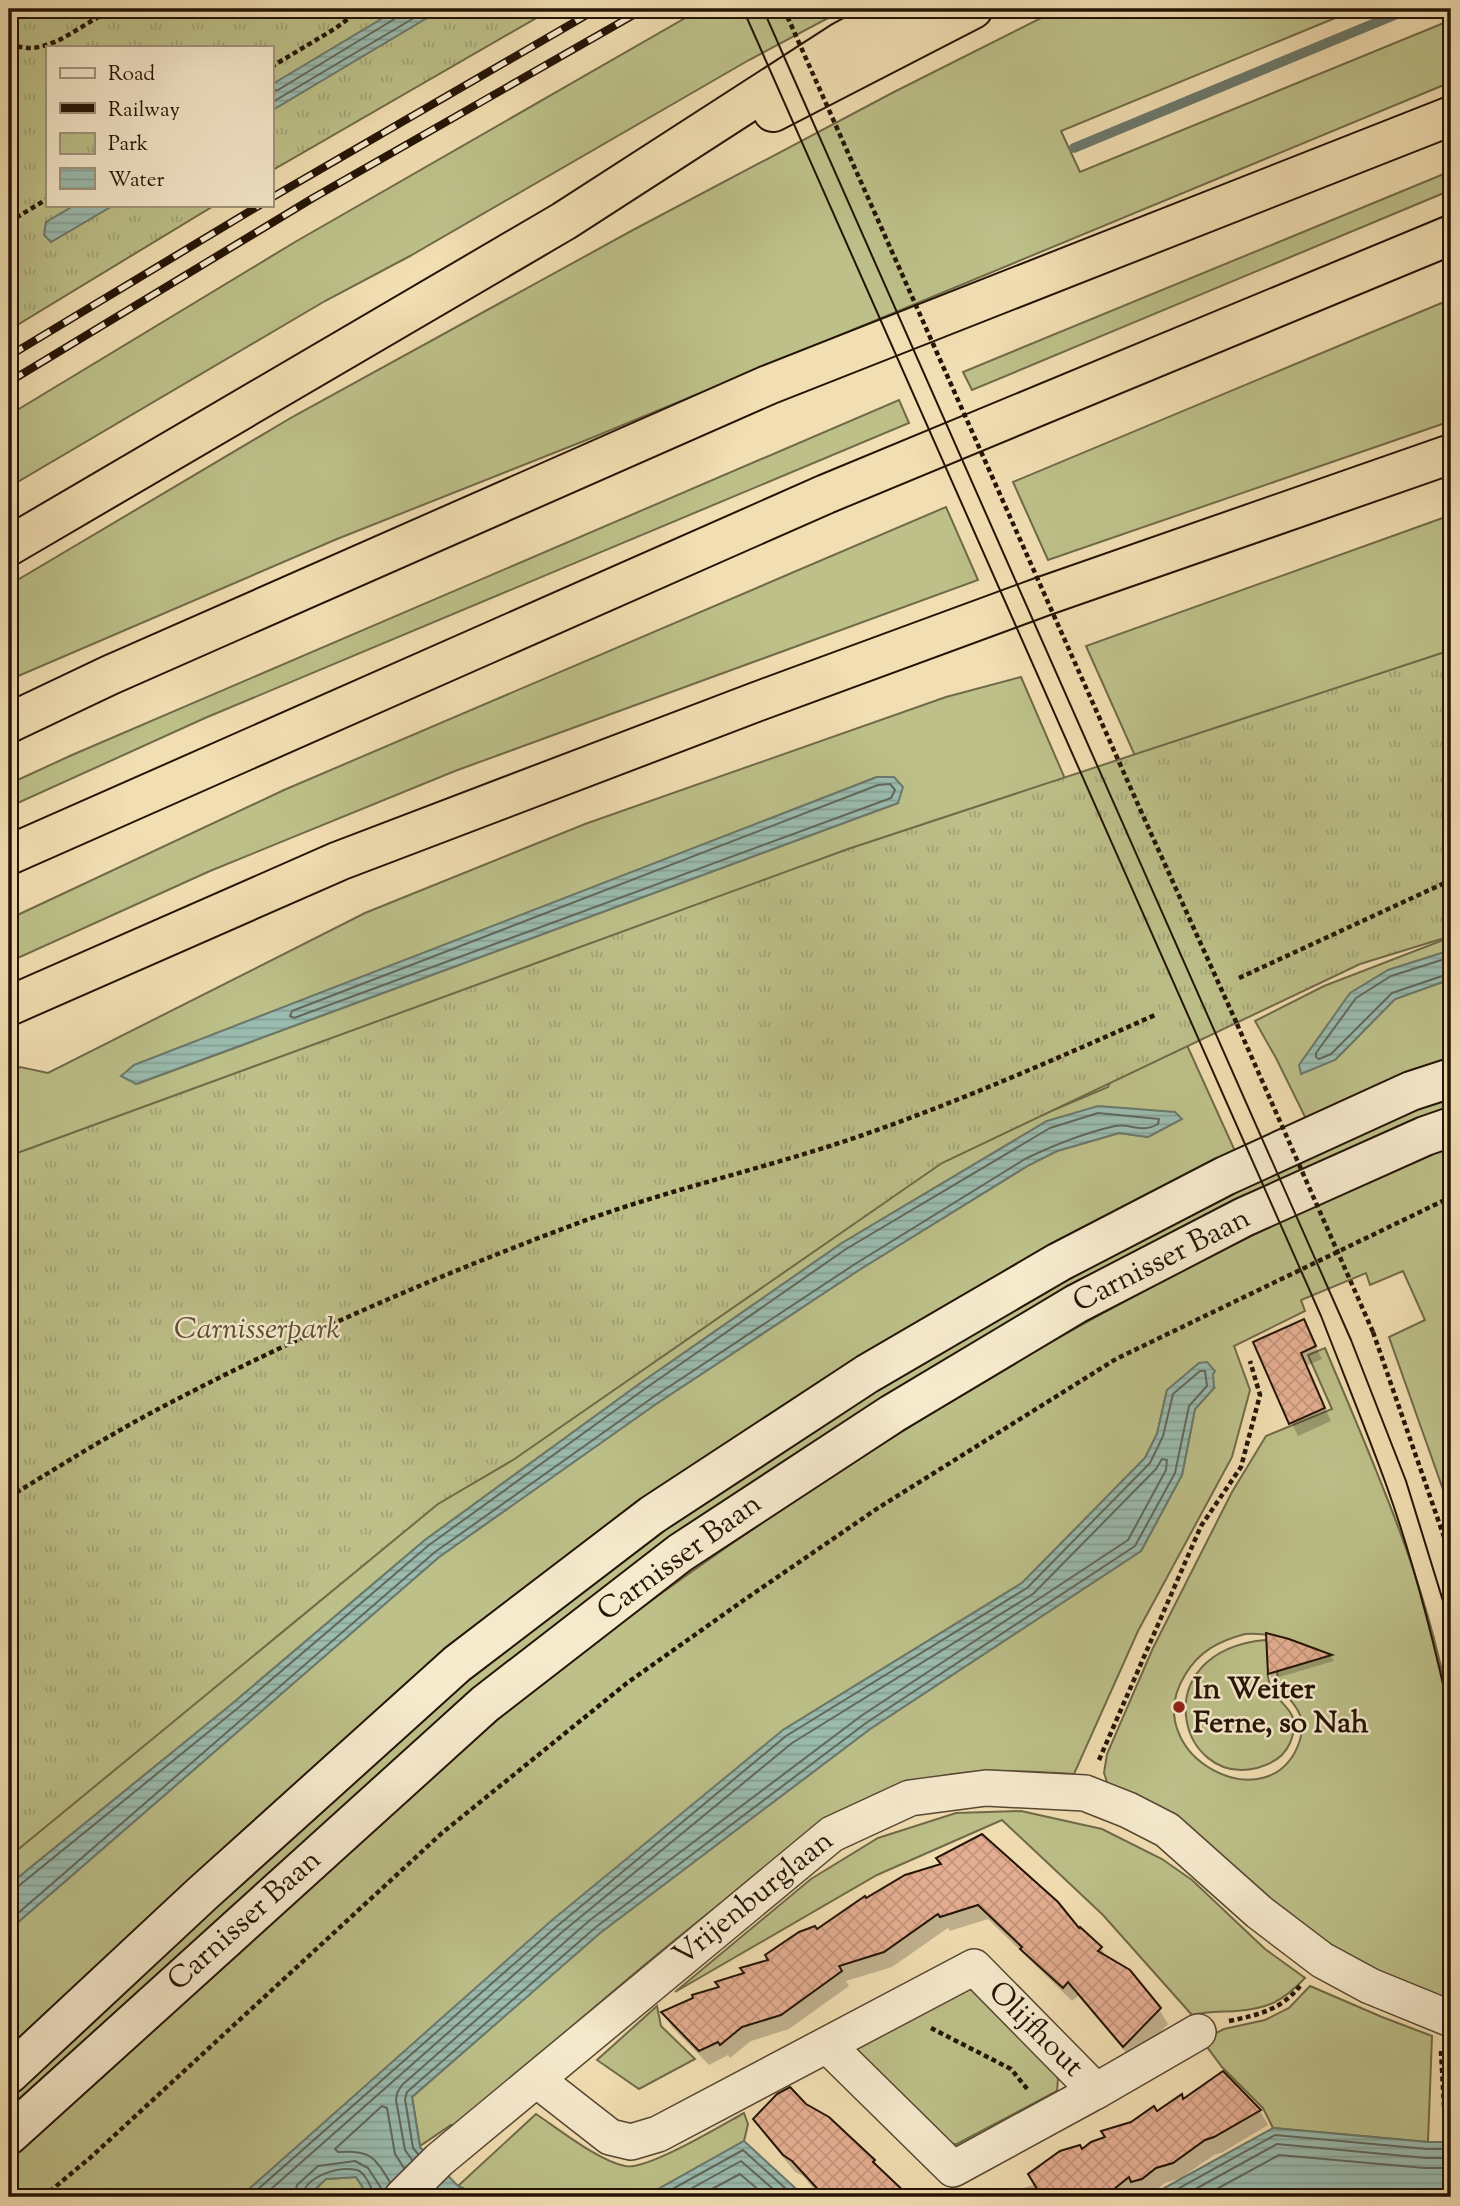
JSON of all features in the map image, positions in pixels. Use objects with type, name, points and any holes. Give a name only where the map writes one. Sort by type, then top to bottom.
[{"type":"highway","points":[[9,546],[564,221],[843,41],[903,9]]},
{"type":"highway","points":[[564,221],[973,9]]},
{"type":"highway","points":[[9,723],[110,675],[768,385],[1451,116]]},
{"type":"highway","points":[[9,855],[826,494],[1451,235]]},
{"type":"highway","points":[[9,1006],[339,861],[391,841],[1044,596],[1451,454]]},
{"type":"main road","name":"Carnisser Baan","points":[[9,2074],[203,1893],[457,1664],[652,1515],[867,1374],[1059,1262],[1225,1175],[1411,1091],[1451,1077]]},
{"type":"main road","name":"Carnisser Baan","points":[[9,2135],[485,1704],[680,1553],[892,1414],[1076,1304],[1244,1217],[1424,1136],[1451,1127]]},
{"type":"street","name":"Vrijenburglaan","points":[[402,2197],[439,2160],[832,1834],[910,1798],[986,1788],[1085,1793],[1128,1810],[1167,1830],[1259,1912],[1322,1960],[1370,1986],[1445,2017]]},
{"type":"street","name":"Olijfhout","points":[[537,2080],[610,2137],[631,2142],[658,2134],[974,1967],[1096,2091]]},
{"type":"street","name":"Olijfhout","points":[[827,2045],[953,2169],[1198,2032]]},
{"type":"path","points":[[9,45],[32,48],[60,40],[97,15],[116,9]]},
{"type":"path","points":[[273,66],[335,28],[360,9]]},
{"type":"path","points":[[784,9],[1373,1332],[1451,1557]]},
{"type":"path","points":[[9,222],[46,200]]},
{"type":"path","points":[[1239,978],[1451,880]]},
{"type":"path","points":[[9,1497],[163,1406],[283,1346],[405,1290],[580,1222],[683,1188],[856,1137],[968,1097],[1156,1015]]},
{"type":"path","points":[[43,2197],[91,2157],[442,1833],[627,1683],[878,1508],[1116,1359],[1451,1197]]},
{"type":"path","points":[[1085,1793],[1201,1526],[1241,1467],[1261,1395],[1250,1362]]},
{"type":"path","points":[[1198,2032],[1217,2024],[1256,2015],[1289,2000],[1322,1960]]},
{"type":"path","points":[[906,2003],[915,2015],[931,2028],[1011,2070],[1047,2117]]},
{"type":"path","points":[[1445,2017],[1448,2197]]},
{"type":"green space","points":[[9,9],[552,9],[273,170],[273,46],[46,46],[46,206],[213,206],[9,330]]},
{"type":"green space","points":[[701,9],[845,9],[749,60],[410,256],[325,301],[9,487],[9,415],[295,242]]},
{"type":"green space","points":[[1059,9],[1357,9],[1061,131],[1080,172],[1451,20],[1451,82],[589,439],[337,539],[9,680],[9,585],[294,416],[633,230],[894,92]]},
{"type":"green space","points":[[1451,171],[1451,190],[972,390],[963,372]]},
{"type":"green space","points":[[1451,299],[1451,421],[1048,560],[1013,482]]},
{"type":"green space","points":[[899,400],[909,423],[205,718],[9,807],[9,784],[72,755]]},
{"type":"green space","points":[[946,507],[978,580],[455,771],[210,871],[9,962],[9,919],[284,790]]},
{"type":"green space","points":[[1451,515],[1451,869],[1157,805],[1086,646]]},
{"type":"green space","name":"Carnisserpark","points":[[1451,650],[1451,936],[1360,964],[942,1163],[513,1460],[438,1504],[9,1857],[9,1156],[848,849]]},
{"type":"green space","points":[[1021,677],[1085,825],[9,1486],[9,1072],[20,1067],[48,1073],[365,913],[585,824],[946,697]],"holes":[[[877,777],[898,803],[137,1084],[122,1076],[134,1065]]]},
{"type":"green space","points":[[1451,937],[1451,950],[1388,970],[1335,1060],[1395,999],[1451,979],[1451,1070],[1311,1129],[1255,1021],[1324,986]]},
{"type":"green space","points":[[1176,1021],[1240,1162],[984,1301],[455,1664],[9,2068],[9,1930],[439,1557],[656,1404],[859,1270],[1029,1165],[1057,1151],[1119,1133],[1148,1137],[1181,1119],[1047,1121],[842,1243],[642,1382],[425,1540],[233,1703],[9,1885],[9,1512],[1030,1120],[1108,1087],[1122,1048]]},
{"type":"green space","points":[[1451,1090],[1451,1117],[732,1507],[9,2125],[9,2090],[418,1711],[642,1539],[857,1393],[1205,1201]]},
{"type":"green space","points":[[1451,1146],[1451,1512],[1389,1337],[1425,1320],[1403,1271],[1370,1285],[1366,1273],[1301,1300],[1305,1311],[1234,1346],[1250,1390],[1232,1457],[1138,1631],[1074,1774],[1010,1771],[947,1775],[906,1785],[866,1802],[810,1837],[757,1876],[604,1999],[456,2127],[451,2125],[420,2146],[412,2097],[600,1933],[870,1729],[1141,1551],[1182,1475],[1195,1409],[1214,1388],[1167,1390],[1157,1434],[1145,1458],[1022,1583],[783,1730],[240,2197],[9,2197],[9,2158],[110,2070],[279,1910],[388,1813],[515,1705],[647,1603],[831,1477],[1056,1339],[1133,1296],[1290,1217]]},
{"type":"green space","points":[[1325,1348],[1416,1576],[1442,1671],[1451,1719],[1451,1998],[1433,1995],[1356,1965],[1109,1788],[1104,1773],[1107,1754],[1153,1648],[1232,1492],[1266,1436],[1332,1409],[1308,1355]],"holes":[[[1245,1634],[1266,1634],[1284,1638],[1321,1655],[1278,1668],[1280,1686],[1301,1717],[1302,1727],[1300,1740],[1285,1765],[1263,1778],[1238,1779],[1213,1770],[1192,1754],[1178,1731],[1174,1704],[1185,1675],[1203,1653]]]},
{"type":"green space","points":[[1265,1640],[1297,1645],[1271,1656],[1268,1672],[1275,1695],[1291,1714],[1294,1731],[1287,1748],[1272,1762],[1257,1768],[1230,1769],[1208,1758],[1193,1739],[1186,1716],[1188,1691],[1201,1668],[1226,1650]]},
{"type":"green space","points":[[1021,1811],[1102,1829],[1162,1859],[1192,1880],[1265,1949],[1305,1978],[1289,1993],[1266,2006],[1192,2015],[1103,1915],[1002,1820],[877,1875],[675,1992],[811,1879],[878,1838],[956,1813]]},
{"type":"green space","points":[[964,1983],[1053,2066],[1058,2079],[1057,2091],[957,2144],[948,2144],[862,2061],[856,2049],[861,2038]]},
{"type":"green space","points":[[1310,1986],[1432,2036],[1428,2142],[1273,2128],[1263,2108],[1222,2067],[1202,2040],[1224,2029],[1265,2020],[1289,2008]]},
{"type":"green space","points":[[657,2006],[661,2026],[695,2059],[639,2089],[597,2060]]},
{"type":"green space","points":[[744,2113],[748,2124],[744,2141],[644,2197],[482,2197],[458,2186],[536,2114],[592,2152],[615,2163],[635,2166],[666,2155]]},
{"type":"green space","points":[[356,2177],[369,2197],[307,2197],[326,2179]]},
{"type":"water","points":[[398,9],[442,9],[273,110],[273,84]]},
{"type":"water","points":[[73,206],[112,206],[51,242],[44,235],[46,222]]},
{"type":"water","points":[[877,777],[894,777],[903,787],[898,803],[136,1084],[121,1076],[134,1065]]},
{"type":"water","points":[[1451,950],[1451,979],[1395,999],[1335,1060],[1301,1074],[1299,1065],[1350,993],[1388,970]]},
{"type":"water","points":[[1098,1106],[1175,1112],[1182,1119],[1148,1137],[1119,1133],[1057,1151],[1029,1165],[859,1270],[656,1404],[439,1557],[9,1930],[9,1885],[233,1703],[425,1540],[642,1382],[842,1243],[1047,1121]]},
{"type":"water","points":[[1207,1362],[1215,1371],[1214,1388],[1195,1409],[1182,1475],[1141,1551],[870,1729],[600,1933],[412,2097],[420,2147],[458,2186],[482,2197],[369,2197],[356,2177],[326,2179],[307,2197],[240,2197],[551,1921],[783,1730],[1022,1583],[1145,1458],[1157,1434],[1167,1390],[1199,1363]]},
{"type":"water","points":[[1273,2128],[1451,2142],[1451,2197],[1148,2197]]},
{"type":"water","points":[[744,2141],[805,2197],[644,2197]]},
{"type":"building","points":[[1304,1319],[1316,1346],[1301,1353],[1325,1408],[1289,1424],[1253,1342]]},
{"type":"building","points":[[1266,1633],[1289,1639],[1332,1655],[1268,1674]]},
{"type":"building","points":[[982,1834],[1058,1902],[1079,1928],[1102,1947],[1098,1951],[1130,1970],[1161,2008],[1123,2047],[1068,1982],[1063,1988],[1020,1949],[1022,1947],[978,1905],[940,1917],[938,1914],[884,1952],[839,1966],[842,1971],[781,2015],[742,2027],[720,2045],[718,2042],[699,2051],[661,2012],[693,1998],[692,1995],[719,1987],[715,1982],[744,1973],[740,1968],[768,1960],[765,1955],[799,1932],[815,1926],[817,1929],[865,1896],[866,1898],[905,1875],[941,1864],[936,1858]]},
{"type":"building","points":[[1223,2071],[1261,2110],[1205,2140],[1173,2163],[1156,2168],[1142,2179],[1131,2182],[1129,2177],[1104,2197],[1042,2197],[1028,2174],[1060,2151],[1080,2145],[1082,2149],[1105,2137],[1101,2131],[1131,2122],[1154,2106],[1157,2111],[1182,2094],[1183,2099]]},
{"type":"building","points":[[790,2087],[806,2104],[829,2117],[910,2197],[825,2197],[792,2161],[783,2155],[753,2119],[777,2094]]},
{"type":"waterway","points":[[1074,148],[1409,9]]},
{"type":"tram line","points":[[743,9],[1321,1316],[1397,1516],[1423,1602],[1451,1720]]},
{"type":"tram line","points":[[763,9],[1351,1340],[1406,1481],[1451,1627]]},
{"type":"railway","points":[[273,197],[597,9]]},
{"type":"railway","points":[[9,382],[313,198],[644,9]]},
{"type":"railway","points":[[9,356],[258,206]]},
{"type":"place","name":"In Weiter Ferne, so Nah","points":[[1179,1707]]}]
